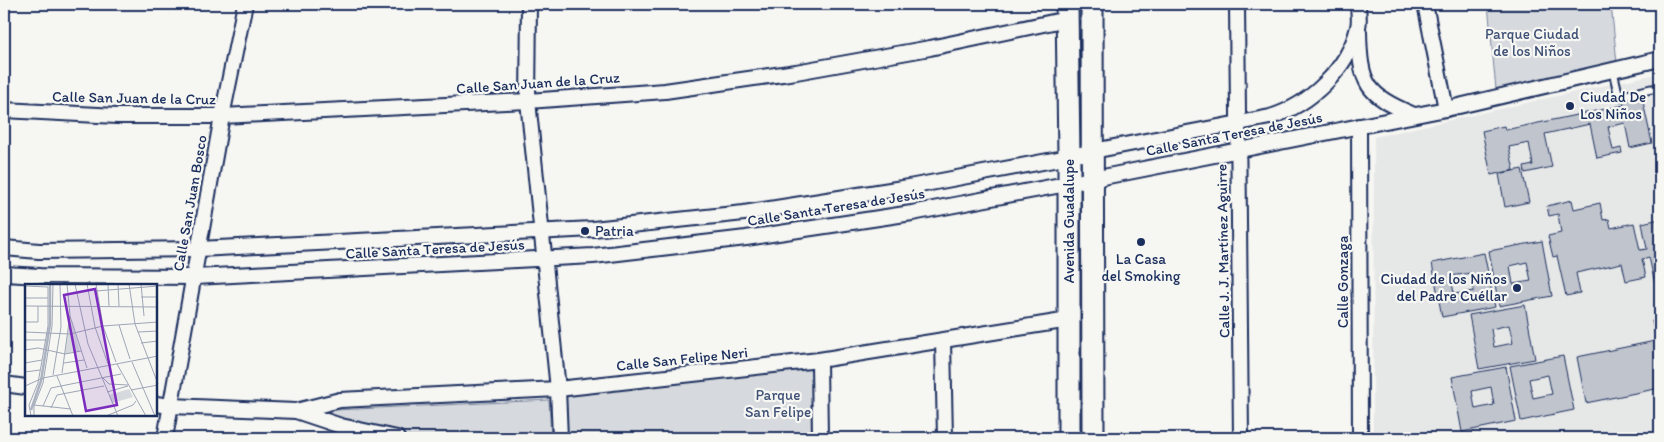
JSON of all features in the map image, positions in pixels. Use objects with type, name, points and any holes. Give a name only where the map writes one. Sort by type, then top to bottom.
[{"type":"main road","name":"Avenida Guadalupe","points":[[1092,4],[1094,438]]},
{"type":"main road","name":"Avenida Guadalupe","points":[[1067,12],[1069,438]]},
{"type":"street","name":"Calle San Juan Bosco","points":[[165,438],[222,116],[245,4]]},
{"type":"street","points":[[529,4],[528,100],[558,389],[560,438]]},
{"type":"street","name":"Calle J. J. Martínez Aguirre","points":[[1237,4],[1241,438]]},
{"type":"street","name":"Calle Santa Teresa de Jesús","points":[[4,248],[39,251],[199,249],[593,229],[744,213],[909,187],[1069,158],[1277,115],[1306,101],[1333,74],[1348,53],[1358,26],[1358,4]]},
{"type":"street","points":[[1425,4],[1446,109]]},
{"type":"street","name":"Calle San Juan de la Cruz","points":[[4,110],[117,116],[222,116],[665,91],[796,72],[930,48],[1067,12]]},
{"type":"street","points":[[1358,26],[1359,58],[1365,80],[1384,101],[1414,114]]},
{"type":"street","name":"Calle Santa Teresa de Jesús","points":[[4,274],[195,277],[593,256],[746,238],[912,212],[1068,184],[1446,109],[1660,60]]},
{"type":"street","name":"Calle Gonzaga","points":[[1359,126],[1360,438]]},
{"type":"street","name":"Calle San Felipe Neri","points":[[296,411],[340,400],[558,389],[819,360],[1069,320]]},
{"type":"street","points":[[943,340],[945,438]]},
{"type":"street","points":[[819,360],[820,438]]},
{"type":"street","points":[[4,384],[25,387]]},
{"type":"street","points":[[158,404],[296,411],[341,426],[397,438]]},
{"type":"lane","points":[[1613,71],[1619,97],[1650,89],[1660,89]]},
{"type":"shaded area","name":"Ciudad de los Niños del Padre Cuéllar","points":[[1660,73],[1660,438],[1373,438],[1374,137]]},
{"type":"green space","name":"Parque Ciudad de los Niños","points":[[1488,4],[1611,4],[1617,63],[1496,90]]},
{"type":"green space","name":"Parque San Felipe","points":[[815,366],[816,438],[562,438],[562,393]]},
{"type":"green space","points":[[549,400],[551,438],[412,438],[313,411]]},
{"type":"building","points":[[1642,97],[1652,143],[1630,148],[1625,123],[1608,127],[1613,150],[1621,148],[1622,153],[1597,158],[1590,124],[1545,134],[1552,167],[1525,173],[1524,167],[1533,165],[1529,143],[1509,147],[1514,170],[1491,175],[1482,131],[1504,126],[1505,130],[1624,105],[1623,101]]},
{"type":"building","points":[[1522,169],[1529,202],[1505,207],[1499,174]]},
{"type":"building","points":[[1572,200],[1574,209],[1600,203],[1603,220],[1609,219],[1611,228],[1634,223],[1640,250],[1647,249],[1642,223],[1660,219],[1660,308],[1649,257],[1642,259],[1646,277],[1626,281],[1622,263],[1576,273],[1580,293],[1566,296],[1557,256],[1553,257],[1548,236],[1561,233],[1558,214],[1549,216],[1547,206]]},
{"type":"building","points":[[1542,241],[1552,296],[1499,306],[1489,251]],"holes":[[[1527,262],[1531,281],[1513,284],[1510,266]]]},
{"type":"building","points":[[1484,253],[1495,307],[1442,317],[1432,263]],"holes":[[[1471,273],[1474,291],[1454,294],[1451,276]]]},
{"type":"building","points":[[1525,305],[1535,359],[1479,369],[1469,315]],"holes":[[[1509,325],[1513,343],[1494,347],[1491,329]]]},
{"type":"building","points":[[1660,319],[1660,340],[1656,341],[1652,321]]},
{"type":"building","points":[[1655,341],[1660,369],[1660,388],[1586,403],[1577,357]]},
{"type":"building","points":[[1563,356],[1574,410],[1521,421],[1510,366]],"holes":[[[1548,375],[1552,394],[1533,398],[1529,379]]]},
{"type":"building","points":[[1506,367],[1516,421],[1462,432],[1452,377]],"holes":[[[1491,387],[1494,405],[1475,409],[1472,391]]]},
{"type":"place","name":"Ciudad De Los Niños","points":[[1570,106]]},
{"type":"place","name":"Patria","points":[[585,231]]},
{"type":"place","name":"La Casa del Smoking","points":[[1141,242]]},
{"type":"place","name":"Ciudad de los Niños del Padre Cuéllar","points":[[1517,288]]}]
